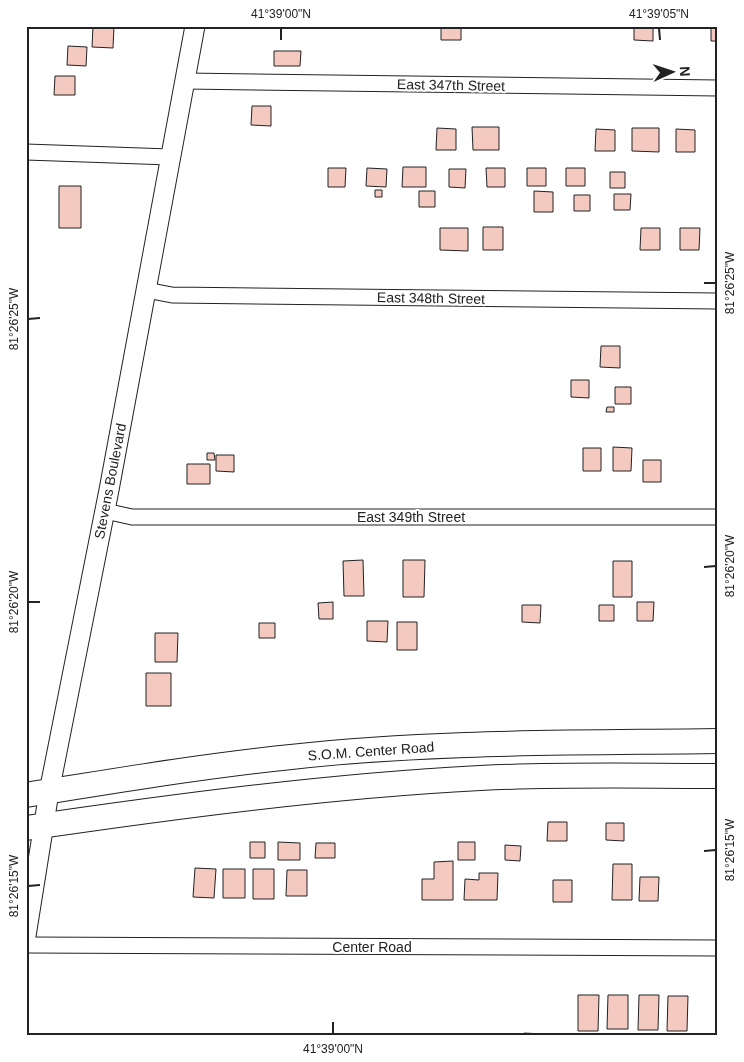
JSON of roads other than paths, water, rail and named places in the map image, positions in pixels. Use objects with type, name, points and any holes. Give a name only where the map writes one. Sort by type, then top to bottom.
[{"type":"main road","name":"S.O.M. Center Road","points":[[37,793],[93,783],[292,756],[487,744],[718,741]]},
{"type":"main road","points":[[35,826],[103,815],[295,792],[471,779],[718,776]]},
{"type":"street","name":"Stevens Boulevard","points":[[26,936],[37,793],[105,512],[195,26]]},
{"type":"street","name":"East 347th Street","points":[[185,81],[718,88]]},
{"type":"street","points":[[26,152],[170,157]]},
{"type":"street","name":"East 348th Street","points":[[146,290],[172,296],[718,301]]},
{"type":"street","name":"East 349th Street","points":[[105,512],[132,517],[718,517]]},
{"type":"street","name":"Center Road","points":[[26,945],[718,948]]}]
